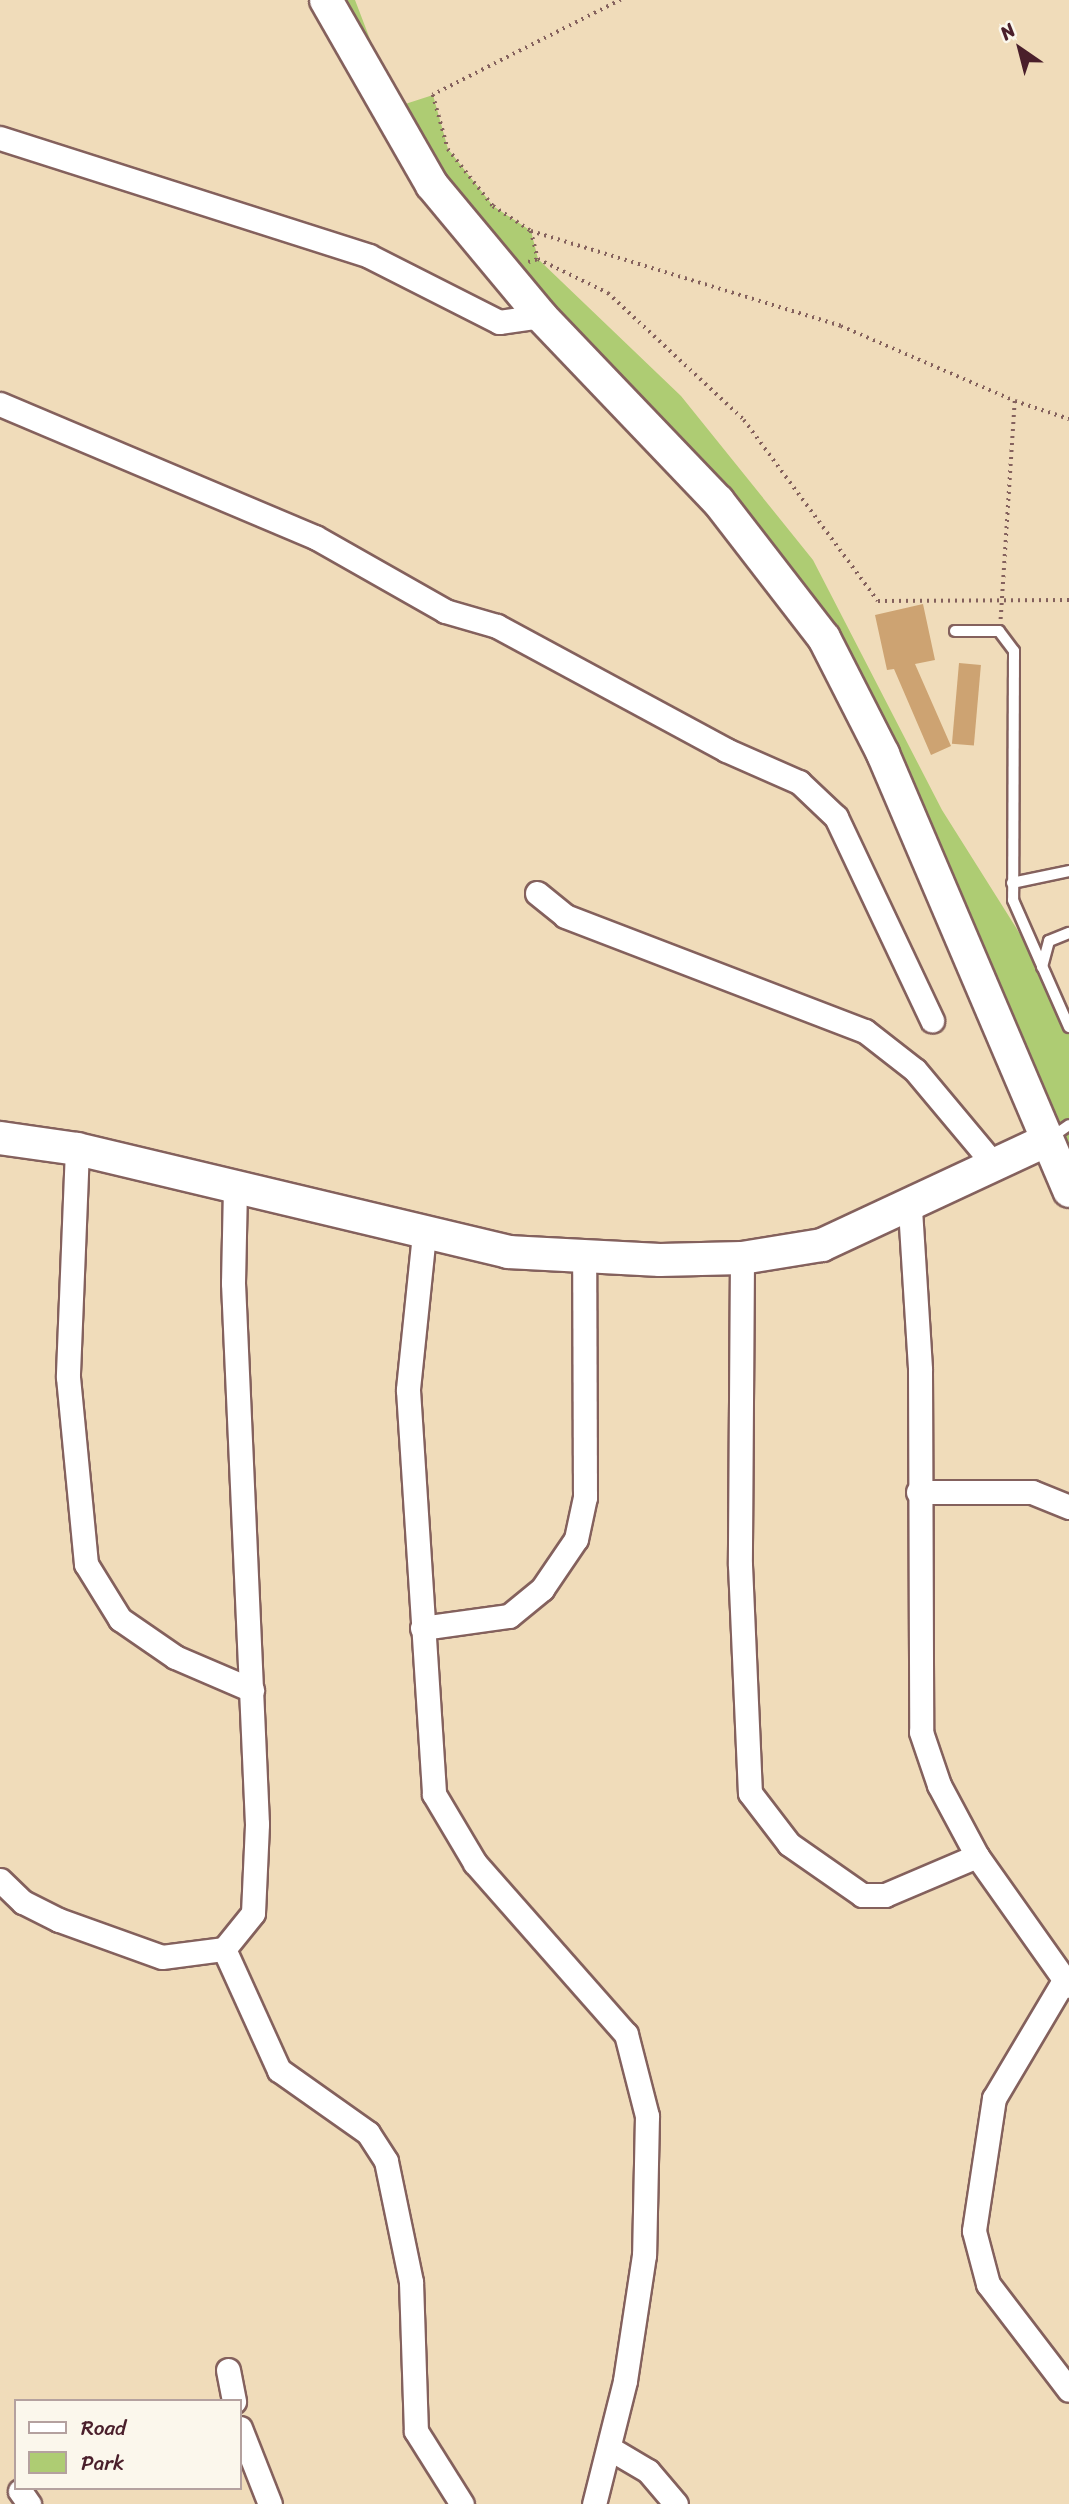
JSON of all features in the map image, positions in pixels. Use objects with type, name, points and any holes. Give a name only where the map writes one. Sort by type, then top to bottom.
[{"type":"main road","points":[[326,0],[389,120],[498,268],[726,510],[824,638],[883,754],[1058,1133],[1069,1191]]},
{"type":"main road","points":[[0,1138],[77,1149],[236,1190],[508,1252],[584,1258],[742,1258],[822,1245],[910,1209],[1058,1133]]},
{"type":"street","points":[[0,138],[369,256],[499,322],[541,316]]},
{"type":"street","points":[[0,404],[315,537],[445,611],[497,626],[726,750],[799,782],[836,817],[932,1020]]},
{"type":"street","points":[[537,893],[565,916],[865,1031],[915,1070],[996,1167]]},
{"type":"street","points":[[77,1149],[68,1377],[86,1564],[120,1619],[175,1657],[252,1690]]},
{"type":"street","points":[[0,1881],[23,1902],[142,1953],[183,1959],[224,1949],[249,1921],[256,1896],[252,1690],[233,1283],[236,1190]]},
{"type":"street","points":[[910,1209],[918,1305],[921,1732],[939,1785],[977,1856],[1066,1984],[994,2098],[974,2231],[988,2284],[1069,2390]]},
{"type":"street","points":[[424,1234],[408,1390],[426,1744],[443,1818],[475,1863],[614,2015],[639,2071],[647,2116],[644,2255],[609,2448],[594,2504]]},
{"type":"street","points":[[422,1628],[509,1616],[542,1589],[576,1539],[584,1497],[584,1258]]},
{"type":"street","points":[[742,1258],[740,1579],[750,1793],[789,1844],[862,1895],[885,1895],[977,1856]]},
{"type":"street","points":[[918,1492],[1032,1492],[1069,1507]]},
{"type":"street","points":[[224,1949],[279,2070],[298,2089],[368,2133],[386,2161],[411,2282],[416,2431],[462,2504]]},
{"type":"street","points":[[228,2370],[234,2399]]},
{"type":"street","points":[[242,2433],[270,2504]]},
{"type":"street","points":[[609,2448],[648,2471],[676,2504]]},
{"type":"lane","points":[[955,631],[999,631],[1014,651],[1012,883],[1018,916],[1069,1027]]},
{"type":"lane","points":[[1012,883],[1069,871]]},
{"type":"lane","points":[[1042,970],[1049,941],[1069,933]]},
{"type":"path","points":[[621,0],[433,95],[448,149],[493,206],[531,231],[841,326],[1015,401],[1069,419]]},
{"type":"path","points":[[531,231],[538,259]]},
{"type":"path","points":[[498,268],[538,259],[608,293],[744,421],[878,601],[1069,600]]},
{"type":"path","points":[[999,631],[1004,601],[1015,401]]},
{"type":"green space","points":[[326,0],[355,0],[396,107],[433,95],[448,149],[493,206],[531,231],[538,259],[681,396],[813,560],[942,810],[1042,969],[1069,1027],[1069,1191],[824,638],[498,268]]},
{"type":"building","points":[[923,604],[935,660],[915,664],[951,746],[931,755],[894,669],[887,670],[875,615]]},
{"type":"building","points":[[959,663],[981,665],[974,746],[952,744]]}]
